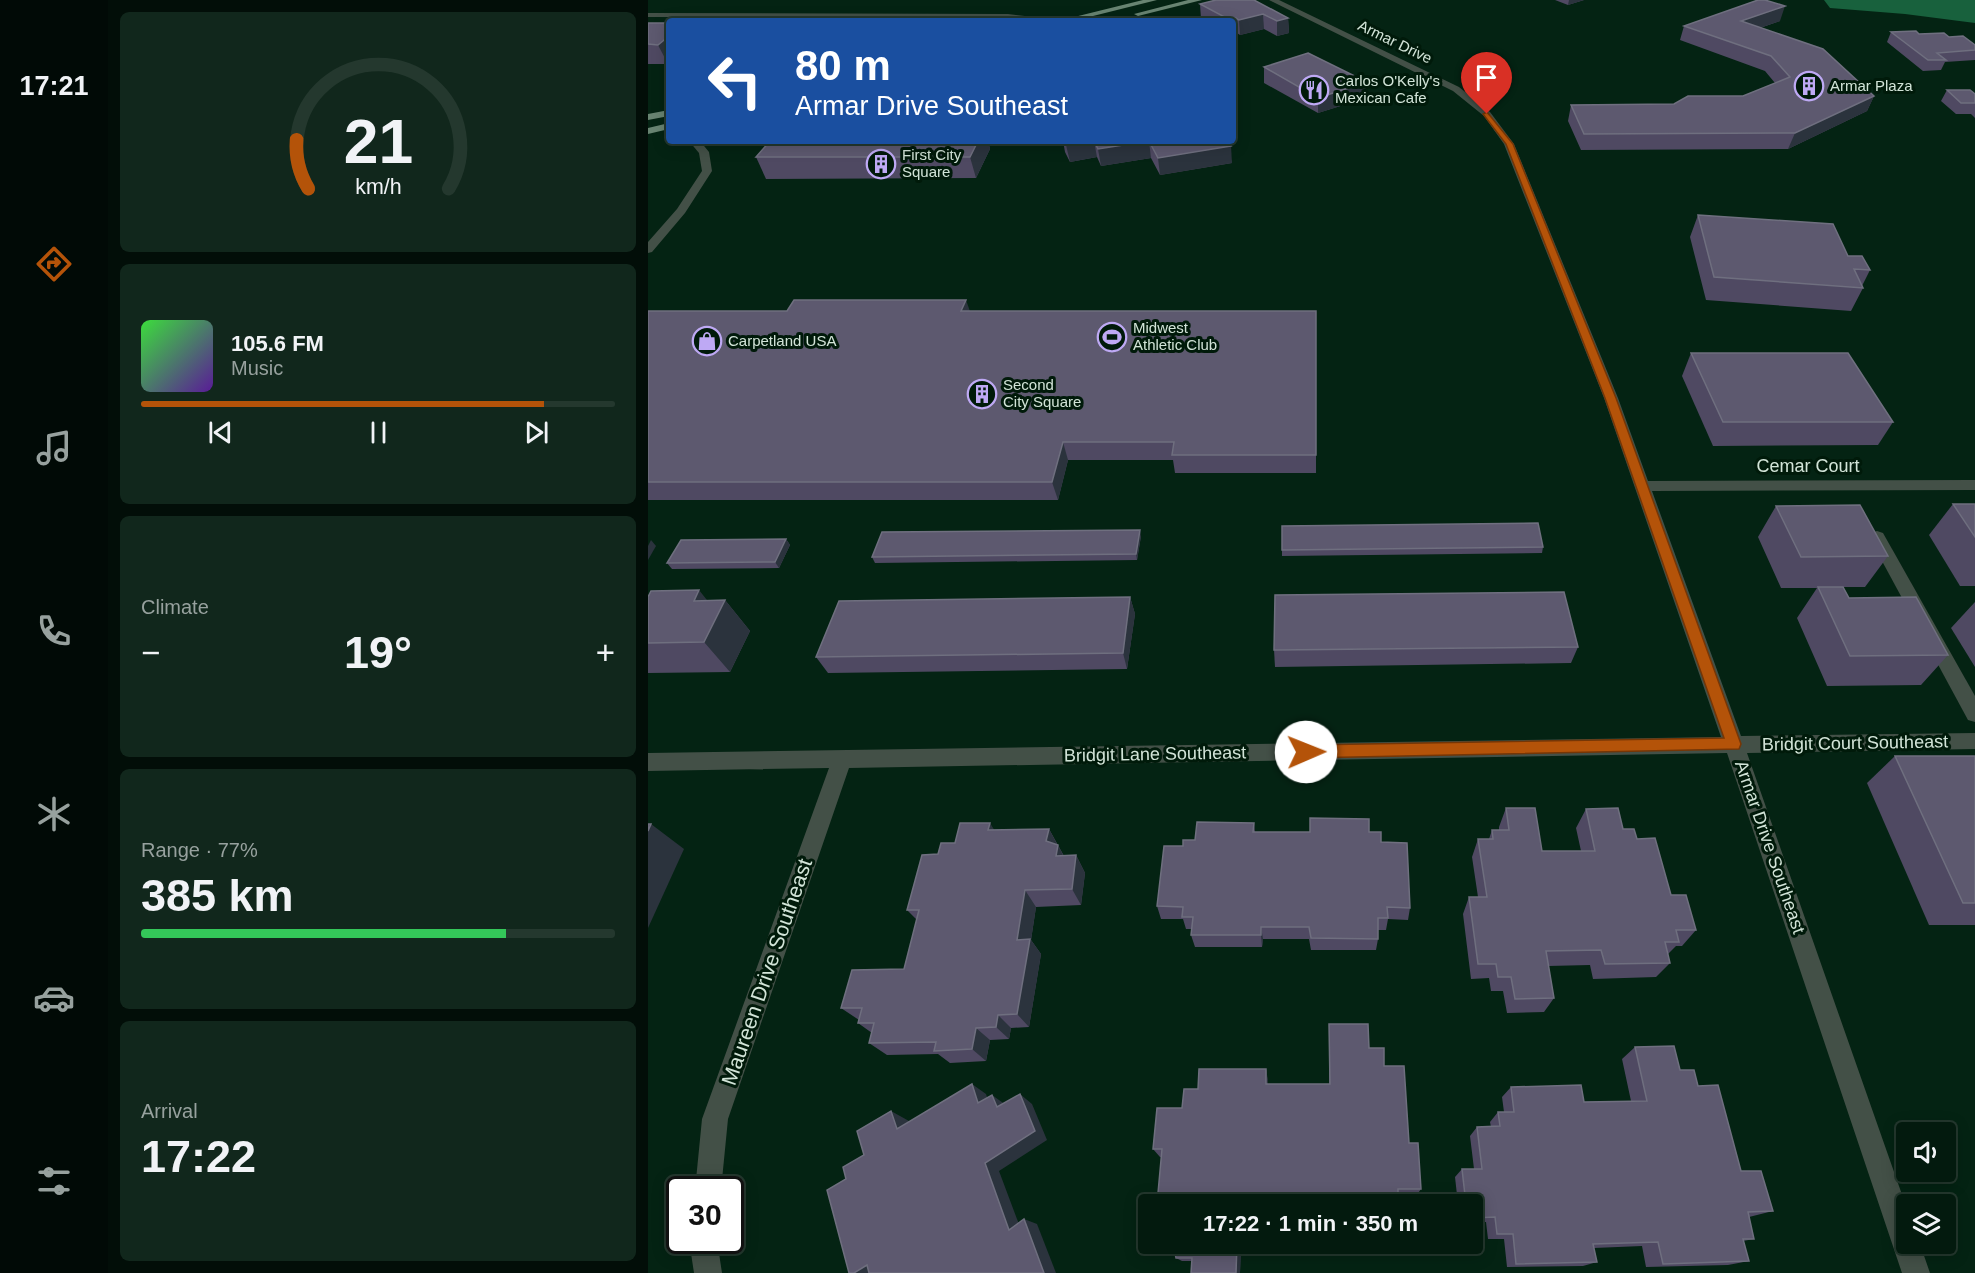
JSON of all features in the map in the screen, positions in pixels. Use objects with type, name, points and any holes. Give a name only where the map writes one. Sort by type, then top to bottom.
[{"type":"main road","points":[[1075,18],[1153,0]]},
{"type":"main road","points":[[1133,16],[1198,0]]},
{"type":"main road","points":[[648,117],[666,113]]},
{"type":"main road","points":[[648,131],[666,127]]},
{"type":"street","name":"Armar Drive","points":[[1273,0],[1456,89],[1487,114],[1509,144],[1527,188]]},
{"type":"street","points":[[648,15],[1008,16],[1025,18]]},
{"type":"street","points":[[962,16],[977,18]]},
{"type":"street","points":[[648,249],[681,211],[707,171],[704,152],[697,144]]},
{"type":"street","name":"Armar Drive Southeast","points":[[1527,188],[1611,398],[1734,744],[1916,1273]]},
{"type":"street","name":"Cemar Court","points":[[1642,486],[1975,485]]},
{"type":"street","points":[[1877,536],[1975,714]]},
{"type":"street","name":"Bridgit Court Southeast","points":[[1734,744],[1975,741]]},
{"type":"street","name":"Bridgit Lane Southeast","points":[[648,762],[1734,744]]},
{"type":"street","name":"Maureen Drive Southeast","points":[[709,1176],[715,1119],[842,759]]},
{"type":"street","points":[[705,1254],[708,1273]]},
{"type":"green space","points":[[1824,0],[1975,0],[1975,23],[1830,8]]},
{"type":"building","points":[[1216,0],[1254,0],[1288,18],[1277,21],[1263,14],[1239,20],[1226,18],[1200,4]]},
{"type":"building","points":[[1758,0],[1785,6],[1741,21],[1823,49],[1874,96],[1795,133],[1584,134],[1571,105],[1674,104],[1688,96],[1743,96],[1790,77],[1771,56],[1684,26]]},
{"type":"building","points":[[648,23],[666,23],[666,38],[658,45],[648,44]]},
{"type":"building","points":[[1916,31],[1919,34],[1944,33],[1949,37],[1963,36],[1975,45],[1975,50],[1937,53],[1946,60],[1928,60],[1891,32]]},
{"type":"building","points":[[1308,53],[1367,82],[1318,98],[1264,67]]},
{"type":"building","points":[[1947,90],[1970,90],[1975,94],[1975,103],[1961,103]]},
{"type":"building","points":[[767,144],[976,144],[970,157],[756,157]]},
{"type":"building","points":[[1096,144],[1130,144],[1098,149]]},
{"type":"building","points":[[1151,144],[1229,144],[1231,146],[1158,158]]},
{"type":"building","points":[[1698,215],[1833,224],[1848,256],[1862,256],[1870,270],[1854,269],[1863,288],[1714,277]]},
{"type":"building","name":"Second City Square","points":[[794,300],[966,300],[961,311],[1316,311],[1316,455],[1172,455],[1174,442],[1063,442],[1052,482],[648,482],[648,311],[787,311]]},
{"type":"building","points":[[1691,353],[1848,353],[1893,422],[1723,422]]},
{"type":"building","points":[[1953,504],[1975,504],[1975,537]]},
{"type":"building","points":[[1860,505],[1888,556],[1801,557],[1776,506]]},
{"type":"building","points":[[1538,523],[1543,547],[1282,550],[1282,526]]},
{"type":"building","points":[[1140,530],[1136,554],[872,557],[882,532]]},
{"type":"building","points":[[786,539],[775,562],[667,563],[681,540]]},
{"type":"building","points":[[1818,587],[1843,587],[1849,598],[1916,597],[1948,655],[1850,656]]},
{"type":"building","points":[[699,590],[694,601],[725,600],[704,642],[648,643],[648,597],[651,591]]},
{"type":"building","points":[[1564,592],[1578,647],[1274,650],[1275,595]]},
{"type":"building","points":[[1130,597],[1123,653],[816,657],[839,601]]},
{"type":"building","points":[[1895,756],[1975,756],[1975,903],[1963,903]]},
{"type":"building","points":[[1506,808],[1535,808],[1542,851],[1595,851],[1586,809],[1618,808],[1623,829],[1634,829],[1637,839],[1655,838],[1671,895],[1686,895],[1696,930],[1676,930],[1679,942],[1665,942],[1670,963],[1605,964],[1601,950],[1546,951],[1554,998],[1515,999],[1511,977],[1498,977],[1496,964],[1478,964],[1469,897],[1487,897],[1478,839],[1493,839],[1492,830],[1509,830]]},
{"type":"building","points":[[1310,818],[1369,819],[1369,832],[1381,832],[1381,842],[1407,843],[1410,908],[1387,907],[1388,918],[1378,918],[1378,939],[1311,938],[1309,927],[1261,927],[1261,935],[1191,935],[1193,917],[1182,917],[1183,907],[1157,906],[1164,846],[1183,846],[1183,840],[1195,840],[1197,822],[1254,823],[1253,832],[1310,832]]},
{"type":"building","points":[[960,823],[990,823],[988,830],[1049,829],[1046,841],[1058,845],[1056,856],[1076,855],[1072,889],[1025,890],[1017,940],[1030,939],[1017,1014],[998,1015],[996,1027],[976,1028],[972,1049],[934,1051],[936,1042],[869,1043],[874,1023],[858,1023],[862,1008],[841,1008],[852,970],[904,969],[919,910],[907,910],[922,855],[938,854],[941,843],[955,843]]},
{"type":"building","points":[[1329,1024],[1368,1024],[1369,1048],[1384,1048],[1384,1066],[1404,1066],[1409,1143],[1418,1143],[1421,1189],[1398,1189],[1398,1194],[1158,1194],[1162,1149],[1153,1149],[1157,1108],[1182,1108],[1184,1089],[1198,1089],[1199,1069],[1266,1069],[1266,1084],[1330,1084]]},
{"type":"building","points":[[1674,1046],[1680,1070],[1694,1070],[1698,1086],[1718,1085],[1741,1171],[1761,1171],[1773,1211],[1748,1212],[1754,1239],[1743,1239],[1749,1261],[1663,1264],[1658,1242],[1593,1244],[1597,1262],[1516,1264],[1513,1234],[1497,1234],[1495,1217],[1483,1218],[1483,1194],[1465,1194],[1462,1169],[1482,1169],[1477,1127],[1500,1126],[1498,1112],[1514,1112],[1511,1087],[1581,1085],[1584,1102],[1647,1101],[1635,1047]]},
{"type":"building","points":[[972,1084],[978,1103],[992,1095],[997,1107],[1020,1094],[1035,1131],[985,1163],[1009,1230],[1024,1219],[1044,1273],[869,1273],[867,1265],[854,1273],[849,1273],[827,1190],[846,1179],[843,1167],[864,1155],[857,1131],[891,1111],[897,1129]]},
{"type":"building","points":[[1175,1254],[1237,1254],[1236,1273],[1191,1273],[1192,1258],[1176,1258]]},
{"type":"place","name":"Armar Plaza","points":[[1809,86]]},
{"type":"place","name":"Carlos O'Kelly's Mexican Cafe","points":[[1314,90]]},
{"type":"place","name":"First City Square","points":[[881,164]]},
{"type":"place","name":"Midwest Athletic Club","points":[[1112,337]]},
{"type":"place","name":"Carpetland USA","points":[[707,341]]},
{"type":"place","name":"Second City Square","points":[[982,394]]},
{"type":"route","points":[[1306,752],[1734,744],[1611,398],[1509,144],[1487,114]]}]
